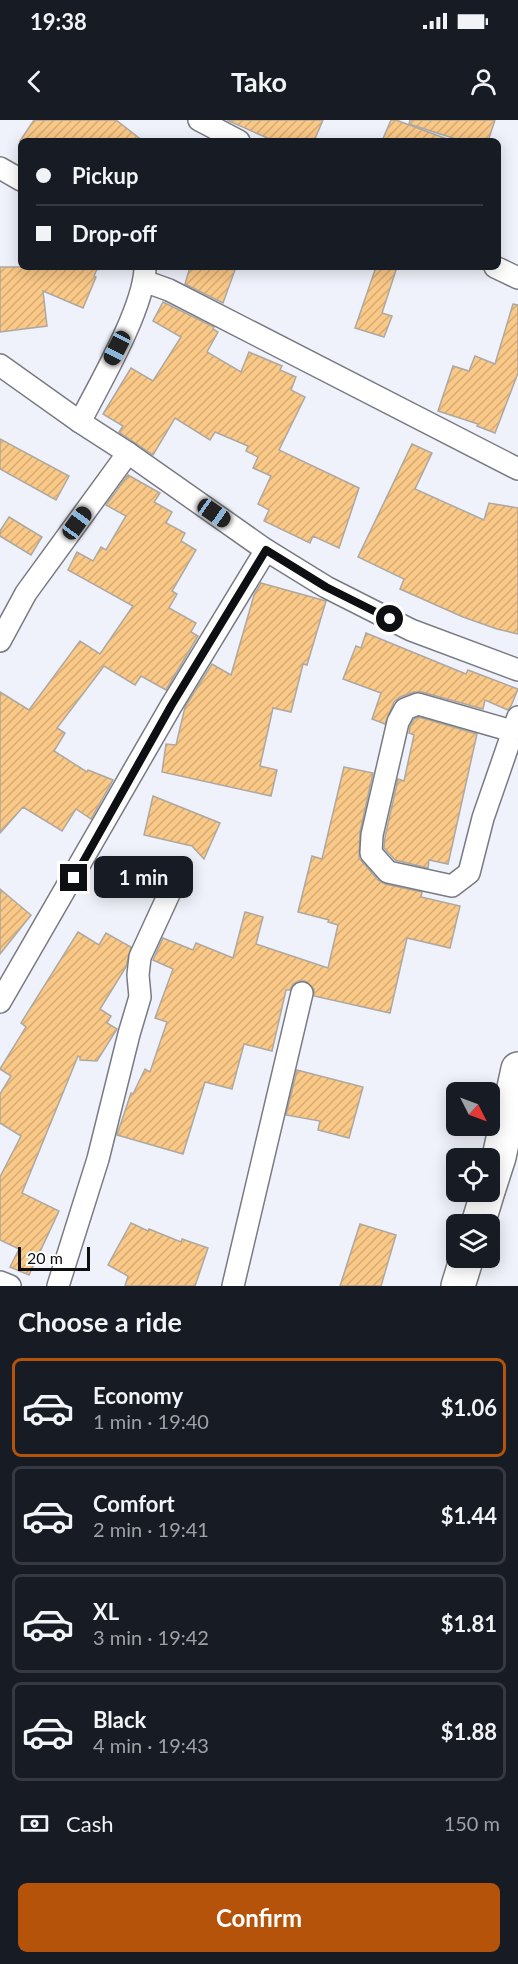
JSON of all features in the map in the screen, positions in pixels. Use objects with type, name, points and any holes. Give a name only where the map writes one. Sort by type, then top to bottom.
[{"type":"main road","points":[[508,1160],[518,1069]]},
{"type":"main road","points":[[458,1286],[464,1268]]},
{"type":"street","points":[[198,128],[230,138]]},
{"type":"street","points":[[0,168],[18,178]]},
{"type":"street","points":[[501,270],[518,278]]},
{"type":"street","points":[[80,422],[126,329],[144,274],[169,290],[518,469]]},
{"type":"street","points":[[0,364],[266,550],[326,587],[411,630],[518,670]]},
{"type":"street","points":[[0,641],[26,593],[128,453]]},
{"type":"street","points":[[0,1002],[171,706],[266,550]]},
{"type":"street","points":[[418,704],[515,724],[483,818],[469,873],[452,886],[388,872],[371,853],[372,835],[398,722],[405,709],[418,704]]},
{"type":"street","points":[[58,1286],[98,1159],[140,997],[138,975],[140,957],[175,881]]},
{"type":"street","points":[[233,1286],[302,993]]},
{"type":"street","points":[[0,1282],[10,1286]]},
{"type":"building","points":[[34,120],[116,120],[139,138],[22,138]]},
{"type":"building","points":[[227,120],[323,120],[315,138],[267,138]]},
{"type":"building","points":[[391,120],[396,120],[444,138],[383,138]]},
{"type":"building","points":[[410,120],[495,120],[489,138],[453,138],[409,124]]},
{"type":"building","points":[[0,267],[18,267],[18,270],[97,270],[83,308],[43,291],[47,326],[0,332]]},
{"type":"building","points":[[189,270],[235,270],[223,303],[185,284]]},
{"type":"building","points":[[375,270],[396,270],[382,313],[392,316],[384,337],[355,328]]},
{"type":"building","points":[[163,302],[214,327],[213,329],[218,332],[207,352],[241,372],[249,352],[282,366],[280,370],[296,377],[291,390],[305,397],[279,450],[359,488],[339,548],[313,536],[310,543],[264,521],[269,510],[258,504],[271,476],[253,468],[258,457],[246,451],[248,446],[215,432],[210,440],[175,418],[153,455],[119,432],[123,426],[103,414],[131,368],[153,381],[181,337],[153,321]]},
{"type":"building","points":[[513,304],[518,305],[518,373],[495,433],[477,426],[478,424],[438,411],[453,366],[469,371],[475,356],[495,364]]},
{"type":"building","points":[[0,439],[69,476],[56,500],[0,469]]},
{"type":"building","points":[[412,444],[432,453],[415,489],[484,520],[489,503],[518,508],[518,634],[463,617],[400,589],[404,579],[358,557]]},
{"type":"building","points":[[128,475],[160,493],[154,502],[172,512],[166,523],[185,533],[181,541],[196,550],[172,591],[177,594],[169,608],[196,623],[191,632],[198,636],[166,690],[141,676],[135,685],[104,666],[57,728],[65,733],[54,751],[87,772],[88,770],[113,780],[91,819],[76,809],[62,831],[23,807],[0,833],[0,692],[29,710],[80,641],[100,654],[133,606],[68,570],[77,552],[93,561],[101,547],[106,550],[126,516],[106,505]]},
{"type":"building","points":[[9,517],[42,537],[31,555],[0,536],[0,531]]},
{"type":"building","points":[[261,583],[326,601],[307,665],[303,664],[291,712],[273,708],[260,766],[277,770],[271,796],[162,772],[166,744],[176,745],[185,707],[212,664],[231,675],[254,595]]},
{"type":"building","points":[[366,633],[466,674],[468,670],[518,689],[511,706],[508,710],[485,700],[483,709],[422,692],[414,692],[394,702],[385,724],[372,719],[381,693],[343,679],[356,646],[361,648]]},
{"type":"building","points":[[419,717],[477,734],[448,864],[429,860],[428,868],[395,860],[384,848],[398,779],[404,781],[414,735],[409,733],[410,727],[414,719]]},
{"type":"building","points":[[344,767],[373,773],[360,832],[359,858],[378,880],[385,884],[422,892],[421,897],[460,906],[450,948],[407,938],[390,1013],[314,996],[314,989],[305,981],[293,984],[290,990],[286,990],[272,1051],[244,1044],[232,1089],[205,1082],[183,1154],[117,1135],[131,1093],[133,1094],[145,1069],[150,1072],[167,1022],[155,1018],[173,969],[153,960],[163,938],[193,950],[196,943],[233,958],[245,912],[263,917],[256,944],[328,968],[338,925],[328,922],[329,920],[298,912],[312,856],[322,859]]},
{"type":"building","points":[[153,796],[220,823],[204,859],[192,846],[144,835]]},
{"type":"building","points":[[0,889],[31,915],[0,954]]},
{"type":"building","points":[[78,932],[99,945],[106,933],[131,947],[126,967],[100,1009],[111,1016],[107,1023],[117,1029],[97,1061],[80,1060],[78,1056],[22,1193],[59,1211],[29,1275],[10,1267],[19,1249],[0,1240],[0,1177],[21,1136],[0,1123],[0,1094],[11,1076],[0,1069],[26,1027],[21,1023]]},
{"type":"building","points":[[297,1070],[363,1087],[349,1138],[318,1130],[320,1121],[286,1115]]},
{"type":"building","points":[[131,1223],[181,1242],[182,1239],[208,1248],[195,1286],[125,1286],[128,1276],[108,1265]]},
{"type":"building","points":[[360,1224],[396,1235],[381,1286],[340,1286]]},
{"type":"route","points":[[74,878],[171,706],[266,550],[326,587],[390,619]]}]
